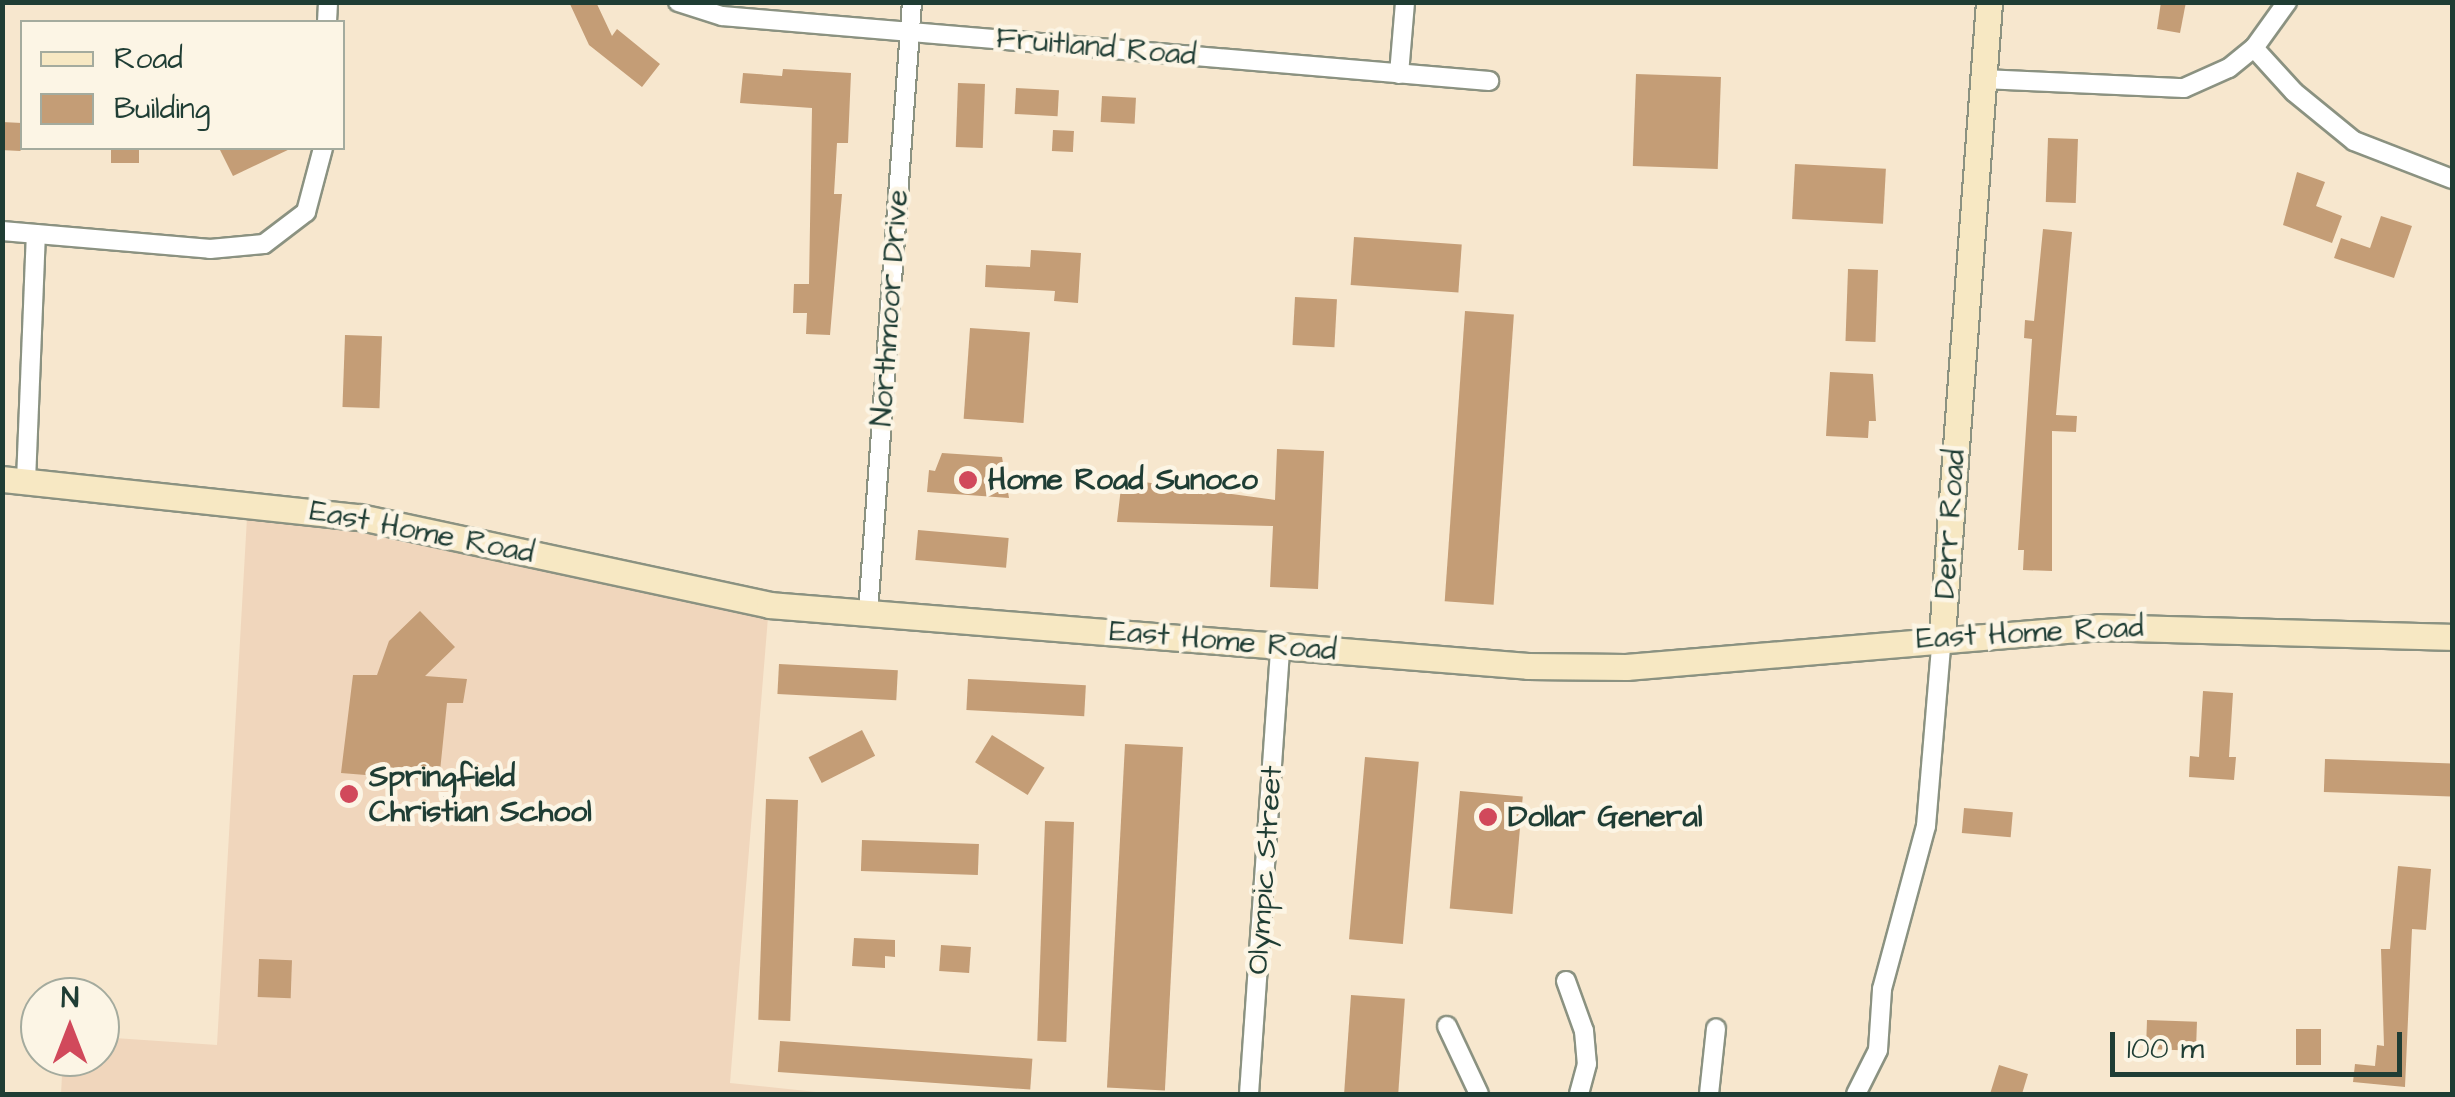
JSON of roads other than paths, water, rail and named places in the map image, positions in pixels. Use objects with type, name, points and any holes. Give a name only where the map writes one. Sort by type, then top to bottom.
[{"type":"street","name":"Fruitland Road","points":[[678,2],[703,12],[1490,81]]},
{"type":"street","name":"Northmoor Drive","points":[[868,613],[912,2]]},
{"type":"street","points":[[1399,74],[1404,2]]},
{"type":"street","name":"Derr Road","points":[[1856,1094],[1878,1050],[1882,988],[1926,826],[1990,2]]},
{"type":"street","points":[[1984,79],[2172,89],[2210,79],[2254,48],[2287,2]]},
{"type":"street","points":[[2254,48],[2308,106],[2354,141],[2452,179]]},
{"type":"street","points":[[2,231],[241,248],[282,236],[316,192],[323,150]]},
{"type":"street","points":[[14,480],[36,234]]},
{"type":"street","name":"East Home Road","points":[[14,480],[272,503],[718,596],[868,613],[1280,646],[1626,667],[1942,635],[2224,626],[2452,637]]},
{"type":"street","name":"Olympic Street","points":[[1249,1094],[1280,646]]},
{"type":"street","points":[[1566,982],[1584,1031],[1587,1064],[1579,1094]]},
{"type":"street","points":[[1447,1026],[1479,1094]]},
{"type":"street","points":[[1709,1094],[1716,1028]]},
{"type":"place","name":"Home Road Sunoco","points":[[968,480]]},
{"type":"place","name":"Springfield Christian School","points":[[349,794]]},
{"type":"place","name":"Dollar General","points":[[1488,817]]}]
